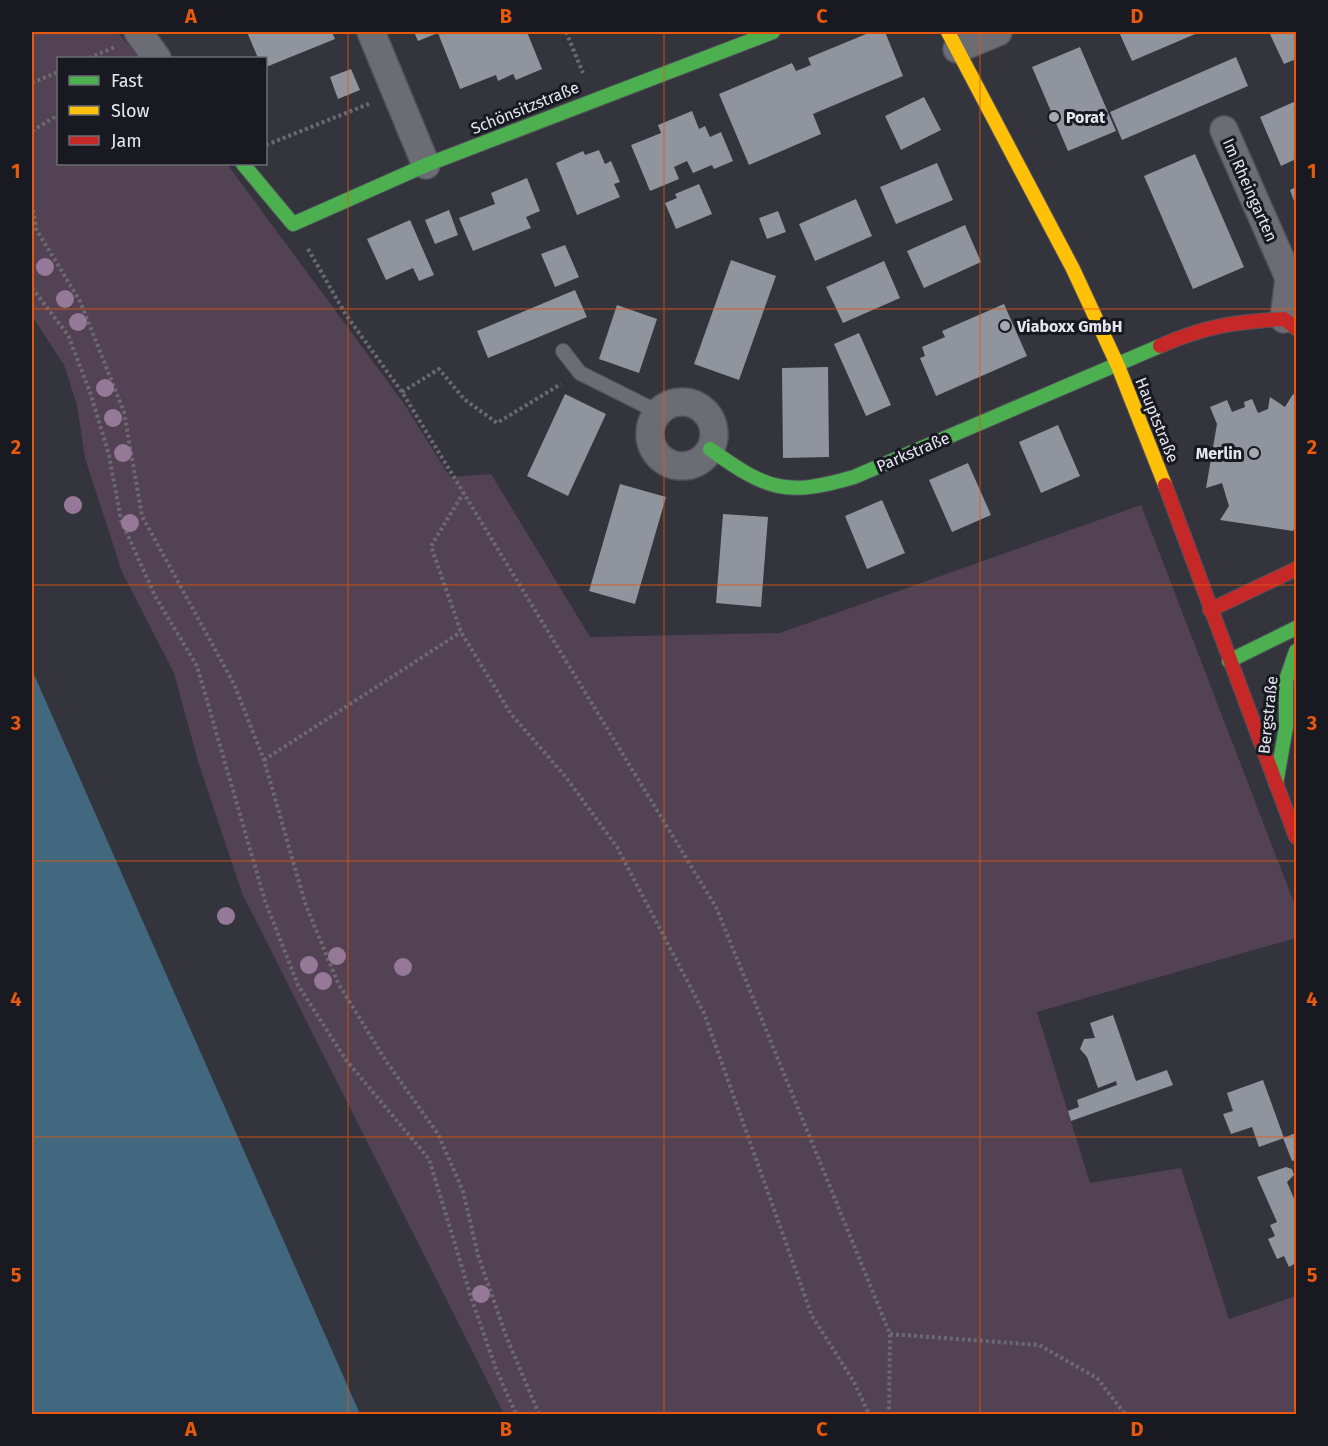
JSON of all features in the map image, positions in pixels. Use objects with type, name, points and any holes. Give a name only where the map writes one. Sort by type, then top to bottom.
[{"type":"street","points":[[138,32],[156,57]]},
{"type":"street","points":[[371,32],[426,165]]},
{"type":"street","name":"Schönsitzstraße","points":[[293,224],[426,165],[772,32]]},
{"type":"street","points":[[952,40],[998,32]]},
{"type":"street","name":"Hauptstraße","points":[[952,40],[1073,268],[1118,366],[1166,487],[1296,837]]},
{"type":"street","name":"Im Rheingarten","points":[[1118,366],[1192,332],[1232,321],[1290,323],[1289,278],[1224,130]]},
{"type":"street","points":[[244,165],[293,224]]},
{"type":"street","name":"Parkstraße","points":[[710,449],[749,478],[779,489],[814,490],[854,477],[1118,366]]},
{"type":"street","points":[[686,402],[704,411],[713,429],[710,449],[703,458],[683,466],[663,460],[650,442],[650,432],[658,412],[676,403],[686,402]]},
{"type":"street","points":[[1210,610],[1296,569]]},
{"type":"street","points":[[1229,661],[1296,628]]},
{"type":"street","name":"Bergstraße","points":[[1276,783],[1286,727],[1286,680],[1296,651]]},
{"type":"lane","points":[[563,351],[580,373],[658,412]]},
{"type":"path","points":[[566,32],[593,99]]},
{"type":"path","points":[[32,83],[57,72]]},
{"type":"path","points":[[267,145],[395,93]]},
{"type":"path","points":[[32,131],[57,116]]},
{"type":"path","points":[[32,204],[36,229],[80,301],[124,412],[142,516],[234,684],[264,760],[305,903],[338,983],[386,1061],[438,1134],[462,1191],[478,1255],[506,1336],[539,1414]]},
{"type":"path","points":[[293,224],[346,315],[402,392],[464,492],[716,907],[890,1334],[889,1414]]},
{"type":"path","points":[[32,288],[68,335],[90,392],[109,455],[121,520],[155,596],[197,666],[265,901],[298,985],[346,1060],[429,1159],[471,1297],[496,1369],[516,1414]]},
{"type":"path","points":[[402,392],[439,369],[464,399],[497,423],[580,373]]},
{"type":"path","points":[[464,492],[431,546],[461,632],[511,714],[565,776],[617,847],[704,1013],[812,1316],[854,1382],[868,1414]]},
{"type":"path","points":[[264,760],[461,632]]},
{"type":"path","points":[[890,1334],[1039,1345],[1097,1378],[1125,1414]]},
{"type":"shaded area","points":[[32,32],[117,32],[139,57],[57,57],[57,165],[228,165],[405,405],[450,477],[491,474],[590,637],[780,633],[1141,505],[1296,908],[1296,938],[1037,1012],[1090,1183],[1181,1168],[1229,1319],[1296,1296],[1296,1414],[504,1414],[242,893],[198,761],[174,673],[122,572],[85,458],[77,405],[64,365],[32,316]]},
{"type":"water","points":[[32,670],[360,1414],[32,1414]]},
{"type":"building","points":[[247,32],[332,32],[335,39],[267,67],[267,57],[258,57]]},
{"type":"building","points":[[414,32],[527,32],[542,69],[516,80],[513,74],[498,81],[496,75],[460,89],[438,33],[418,41]]},
{"type":"building","points":[[871,32],[885,32],[903,76],[813,114],[821,134],[749,165],[719,94],[792,63],[796,71],[811,65],[808,58]]},
{"type":"building","points":[[1119,32],[1200,32],[1132,61]]},
{"type":"building","points":[[1269,32],[1296,32],[1296,59],[1284,64]]},
{"type":"building","points":[[1080,47],[1116,131],[1068,151],[1032,67]]},
{"type":"building","points":[[1236,57],[1248,86],[1122,140],[1110,112]]},
{"type":"building","points":[[351,69],[360,90],[338,99],[330,77]]},
{"type":"building","points":[[924,97],[941,130],[901,150],[885,116]]},
{"type":"building","points":[[1296,101],[1296,159],[1281,166],[1260,117]]},
{"type":"building","points":[[692,111],[699,129],[705,126],[710,137],[721,132],[733,161],[714,169],[712,165],[693,173],[687,161],[674,167],[679,179],[650,191],[631,145],[661,133],[658,125]]},
{"type":"building","points":[[599,150],[605,164],[611,161],[620,182],[614,184],[620,197],[577,215],[556,163],[583,151],[585,155]]},
{"type":"building","points":[[1195,154],[1244,267],[1193,289],[1144,176]]},
{"type":"building","points":[[937,163],[953,200],[896,224],[880,187]]},
{"type":"building","points":[[527,178],[540,211],[526,217],[531,228],[473,251],[459,218],[495,204],[491,193]]},
{"type":"building","points":[[699,184],[712,214],[676,229],[665,203],[677,198],[675,194]]},
{"type":"building","points":[[1296,187],[1296,206],[1290,190]]},
{"type":"building","points":[[856,199],[872,236],[815,261],[799,224]]},
{"type":"building","points":[[449,210],[458,235],[435,244],[425,220]]},
{"type":"building","points":[[778,211],[786,232],[767,239],[759,218]]},
{"type":"building","points":[[410,220],[434,275],[419,281],[413,268],[386,280],[367,239]]},
{"type":"building","points":[[965,225],[981,262],[924,288],[907,251]]},
{"type":"building","points":[[565,245],[579,277],[555,287],[541,254]]},
{"type":"building","points":[[731,260],[776,276],[739,380],[694,364]]},
{"type":"building","points":[[884,261],[900,298],[843,323],[826,287]]},
{"type":"building","points":[[575,290],[587,317],[488,358],[477,331]]},
{"type":"building","points":[[1004,304],[1027,356],[936,396],[920,358],[925,356],[922,347],[945,337],[942,331]]},
{"type":"building","points":[[617,305],[657,319],[639,373],[599,359]]},
{"type":"building","points":[[859,333],[891,405],[866,416],[834,344]]},
{"type":"building","points":[[828,367],[829,457],[783,458],[782,368]]},
{"type":"building","points":[[565,394],[606,414],[568,496],[527,476]]},
{"type":"building","name":"Merlin","points":[[1293,394],[1296,397],[1296,525],[1293,531],[1220,520],[1229,506],[1222,483],[1206,488],[1217,424],[1210,407],[1227,400],[1232,412],[1245,407],[1244,402],[1252,399],[1258,413],[1268,409],[1270,397],[1285,407]]},
{"type":"building","points":[[1058,425],[1080,476],[1041,493],[1019,442]]},
{"type":"building","points":[[968,463],[991,515],[952,532],[929,480]]},
{"type":"building","points":[[620,484],[666,497],[635,604],[589,591]]},
{"type":"building","points":[[882,500],[905,553],[867,569],[845,516]]},
{"type":"building","points":[[723,514],[768,517],[761,607],[716,603]]},
{"type":"building","points":[[1113,1015],[1136,1081],[1167,1070],[1173,1085],[1071,1121],[1068,1111],[1079,1107],[1077,1100],[1117,1085],[1116,1081],[1098,1088],[1087,1057],[1080,1049],[1084,1039],[1095,1038],[1090,1023]]},
{"type":"building","points":[[1263,1080],[1284,1138],[1259,1147],[1252,1127],[1231,1134],[1223,1114],[1233,1111],[1227,1093]]},
{"type":"building","points":[[1296,1133],[1296,1160],[1292,1161],[1283,1138]]},
{"type":"building","points":[[1286,1167],[1292,1169],[1294,1175],[1287,1182],[1296,1203],[1296,1263],[1289,1267],[1284,1256],[1277,1259],[1268,1239],[1275,1236],[1270,1225],[1277,1222],[1257,1177]]},
{"type":"traffic: fast","points":[[244,165],[293,224],[426,165],[773,32]]},
{"type":"traffic: fast","points":[[710,449],[747,473],[778,486],[794,488],[831,483],[854,477],[1160,346]]},
{"type":"traffic: fast","points":[[1229,661],[1296,628]]},
{"type":"traffic: fast","points":[[1276,784],[1286,727],[1286,680],[1296,651]]},
{"type":"traffic: slow","points":[[948,32],[1073,269],[1118,366],[1165,485]]},
{"type":"traffic: jam","points":[[1160,346],[1206,329],[1250,322],[1284,319],[1296,328]]},
{"type":"traffic: jam","points":[[1165,485],[1296,837]]},
{"type":"traffic: jam","points":[[1210,610],[1296,569]]},
{"type":"place","name":"Porat","points":[[1054,117]]},
{"type":"place","name":"Viaboxx GmbH","points":[[1005,326]]},
{"type":"place","name":"Merlin","points":[[1254,453]]}]
